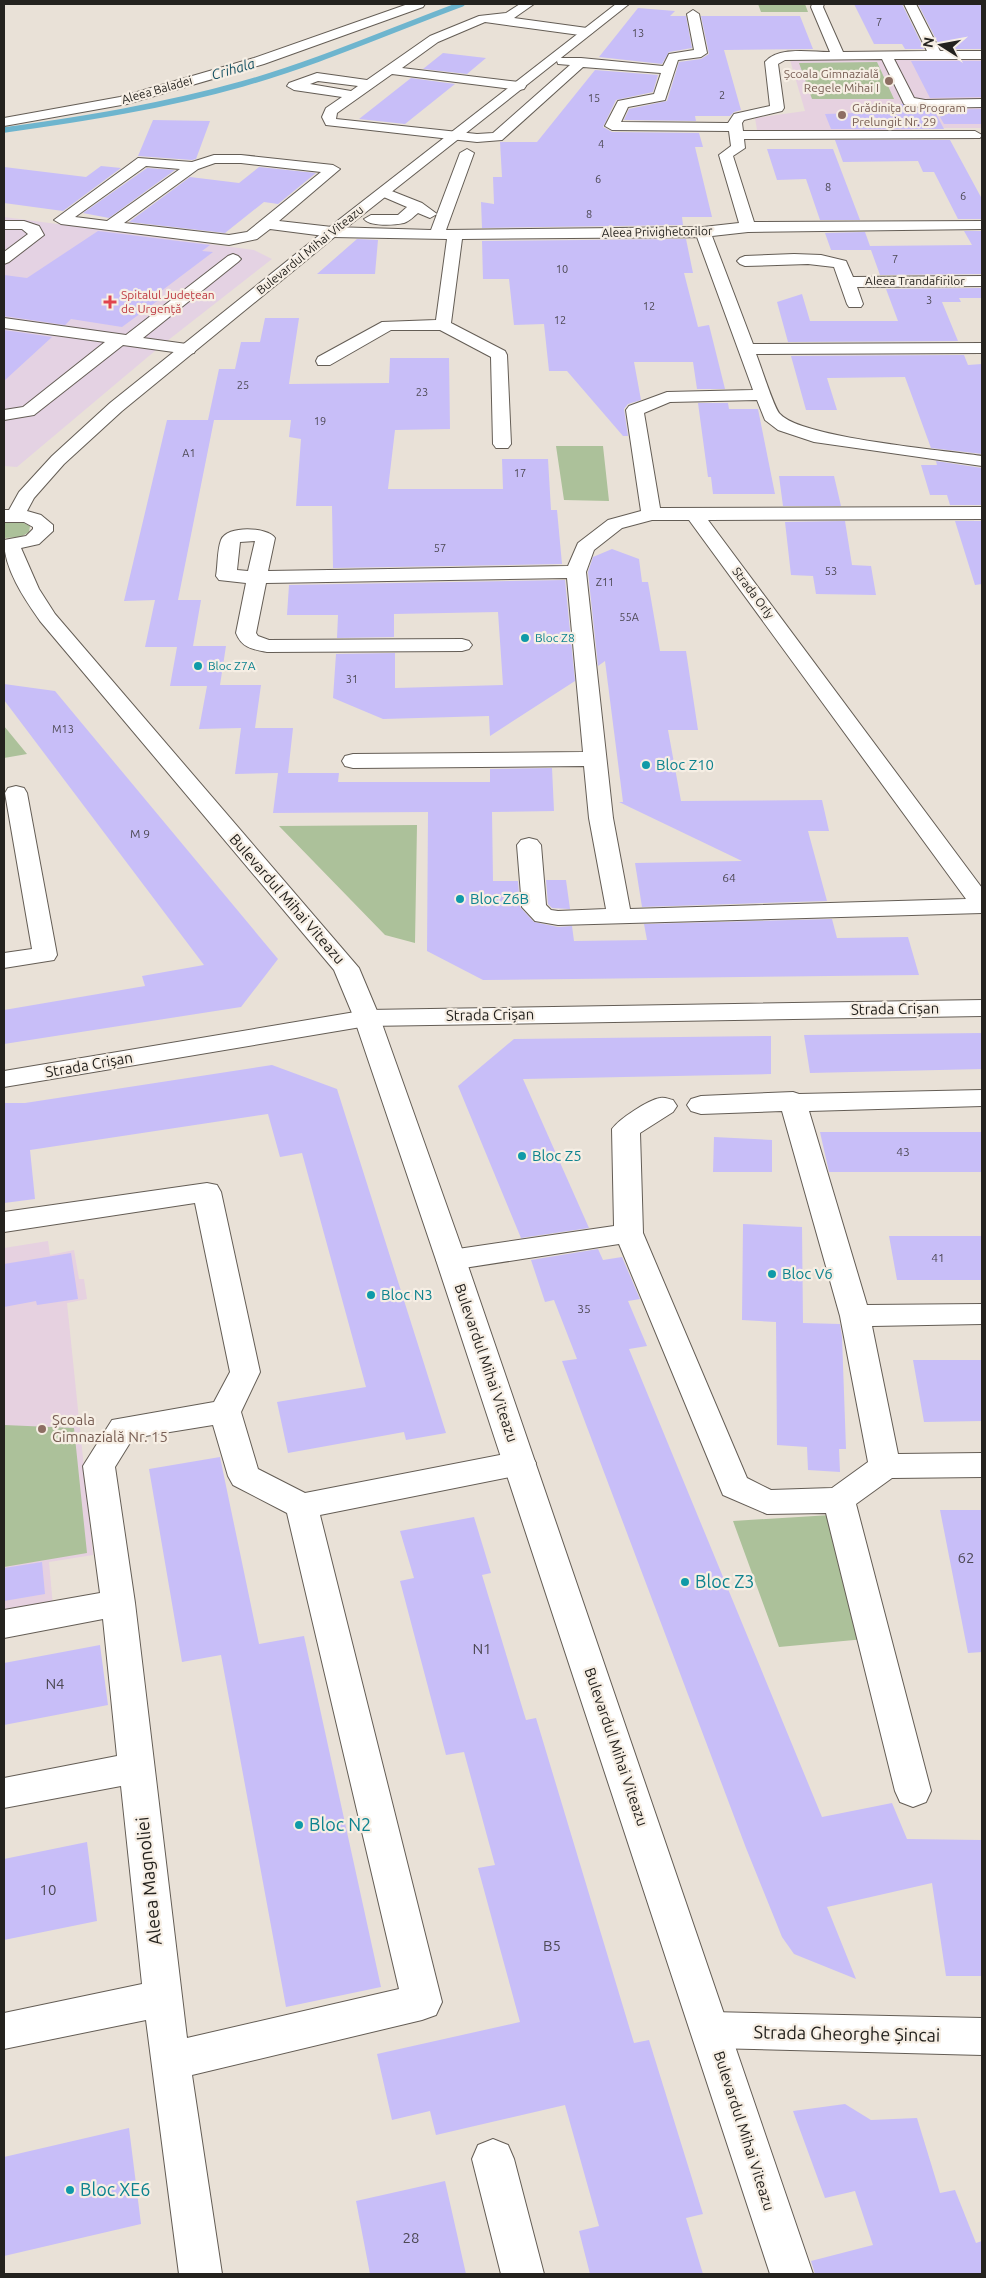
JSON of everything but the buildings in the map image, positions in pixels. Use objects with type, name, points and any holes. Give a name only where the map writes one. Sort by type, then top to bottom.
[{"type":"street","name":"Aleea Baladei","points":[[4,122],[132,98],[259,61],[419,4]]},
{"type":"street","points":[[493,19],[509,16],[528,4]]},
{"type":"street","name":"Bulevardul Mihai Viteazu","points":[[9,516],[58,460],[116,407],[332,232],[623,4]]},
{"type":"street","points":[[818,4],[817,6],[838,56]]},
{"type":"street","points":[[910,4],[936,55]]},
{"type":"street","points":[[693,14],[701,53],[672,57],[660,96],[623,104],[612,126],[980,138]]},
{"type":"street","points":[[581,62],[497,137],[488,139],[331,122],[329,117],[331,111],[434,39],[483,19],[587,32]]},
{"type":"street","points":[[886,55],[909,101],[926,104],[982,103]]},
{"type":"street","points":[[748,227],[726,155],[738,148],[735,122],[739,116],[777,108],[771,62],[783,56],[982,55]]},
{"type":"street","points":[[552,60],[668,70]]},
{"type":"street","points":[[390,70],[519,86]]},
{"type":"street","points":[[354,95],[294,86],[317,77],[369,84]]},
{"type":"street","points":[[384,192],[417,206],[439,228],[467,153]]},
{"type":"street","points":[[110,226],[193,166],[214,159],[232,159],[333,170],[252,236],[229,240],[110,226],[61,220],[142,161],[193,166]]},
{"type":"street","points":[[350,218],[402,219],[417,206]]},
{"type":"street","name":"Aleea Privighetorilor","points":[[267,224],[332,232],[439,228],[455,235],[703,232],[748,227],[982,225]]},
{"type":"street","points":[[4,225],[24,226],[34,229],[36,234],[4,259]]},
{"type":"street","points":[[703,232],[771,416],[784,426],[820,438],[982,461]]},
{"type":"street","points":[[443,325],[455,235]]},
{"type":"street","points":[[4,415],[28,411],[233,259]]},
{"type":"street","points":[[745,261],[830,261],[840,264],[855,304]]},
{"type":"street","name":"Aleea Trandafirilor","points":[[847,282],[982,281]]},
{"type":"street","points":[[4,323],[188,349]]},
{"type":"street","points":[[324,361],[388,324],[443,325],[499,355],[502,444]]},
{"type":"street","points":[[4,335],[42,338],[89,335]]},
{"type":"street","points":[[745,349],[982,348]]},
{"type":"street","points":[[651,514],[635,410],[667,397],[764,394]]},
{"type":"street","points":[[619,916],[601,818],[576,572],[584,547],[615,524],[651,514],[982,513]]},
{"type":"street","name":"Strada Orly","points":[[694,514],[982,905]]},
{"type":"street","name":"Bulevardul Mihai Viteazu","points":[[9,516],[38,520],[43,526],[43,531],[32,540],[7,546],[29,589],[47,617],[346,968],[367,1018],[451,1260],[792,2274]]},
{"type":"street","points":[[462,645],[267,646],[249,640],[246,632],[257,577],[576,572]]},
{"type":"street","points":[[353,761],[595,759]]},
{"type":"street","points":[[4,960],[45,955],[16,793]]},
{"type":"street","points":[[529,845],[534,907],[544,916],[558,918],[982,905]]},
{"type":"street","name":"Strada Crișan","points":[[4,1079],[367,1018],[982,1008]]},
{"type":"street","points":[[701,1105],[982,1098]]},
{"type":"street","points":[[793,1102],[855,1316],[885,1466]]},
{"type":"street","points":[[663,1106],[626,1129],[628,1233],[734,1486],[767,1502],[839,1500],[885,1466],[982,1465]]},
{"type":"street","points":[[4,1222],[207,1192],[245,1372],[225,1412],[244,1476],[302,1506],[520,1463]]},
{"type":"street","points":[[451,1260],[628,1233]]},
{"type":"street","points":[[855,1316],[982,1314]]},
{"type":"street","name":"Aleea Magnoliei","points":[[200,2274],[170,2061],[118,1603],[99,1466],[123,1428],[225,1412]]},
{"type":"street","points":[[839,1500],[913,1791]]},
{"type":"street","points":[[170,2061],[422,2002],[302,1506]]},
{"type":"street","points":[[4,1624],[118,1603]]},
{"type":"street","points":[[4,1793],[137,1768]]},
{"type":"street","points":[[4,2031],[163,1998]]},
{"type":"street","name":"Strada Gheorghe Șincai","points":[[711,2030],[982,2037]]},
{"type":"street","points":[[493,2159],[523,2274]]},
{"type":"shaded area","name":"Școala Gimnazială Regele Mihai I","points":[[982,59],[982,128],[911,128],[913,131],[757,130],[755,118],[805,111],[790,60]]},
{"type":"shaded area","name":"Spitalul Județean de Urgență","points":[[4,217],[254,250],[272,259],[162,345],[17,467],[4,466]]},
{"type":"shaded area","name":"Școala Gimnazială Nr. 15","points":[[48,1241],[50,1255],[74,1250],[79,1279],[84,1279],[87,1299],[67,1303],[93,1555],[49,1562],[53,1606],[4,1615],[4,1248]]},
{"type":"green space","points":[[758,4],[805,4],[808,12],[761,12]]},
{"type":"green space","points":[[877,62],[894,99],[812,99],[799,63]]},
{"type":"green space","points":[[556,446],[603,446],[609,501],[564,500]]},
{"type":"green space","points":[[22,522],[30,526],[29,532],[21,537],[4,538],[4,523]]},
{"type":"green space","points":[[4,726],[27,754],[4,758]]},
{"type":"green space","points":[[417,825],[415,943],[385,935],[279,826]]},
{"type":"green space","points":[[4,1425],[74,1428],[87,1553],[4,1567]]},
{"type":"green space","points":[[831,1515],[865,1639],[779,1647],[733,1521]]},
{"type":"waterway","name":"Crihala","points":[[4,130],[124,111],[213,92],[270,76],[325,57],[462,4]]},
{"type":"place","name":"Școala Gimnazială Regele Mihai I","points":[[889,81]]},
{"type":"place","name":"Grădinița cu Program Prelungit Nr. 29","points":[[842,115]]},
{"type":"place","name":"Spitalul Județean de Urgență","points":[[110,302]]},
{"type":"place","name":"Bloc Z8","points":[[525,638]]},
{"type":"place","name":"Bloc Z7A","points":[[198,666]]},
{"type":"place","name":"Bloc Z10","points":[[646,765]]},
{"type":"place","name":"Bloc Z6B","points":[[460,899]]},
{"type":"place","name":"Bloc Z5","points":[[522,1156]]},
{"type":"place","name":"Bloc V6","points":[[772,1274]]},
{"type":"place","name":"Bloc N3","points":[[371,1295]]},
{"type":"place","name":"Școala Gimnazială Nr. 15","points":[[42,1429]]},
{"type":"place","name":"Bloc Z3","points":[[685,1582]]},
{"type":"place","name":"Bloc N2","points":[[299,1825]]},
{"type":"place","name":"Bloc XE6","points":[[70,2190]]}]
